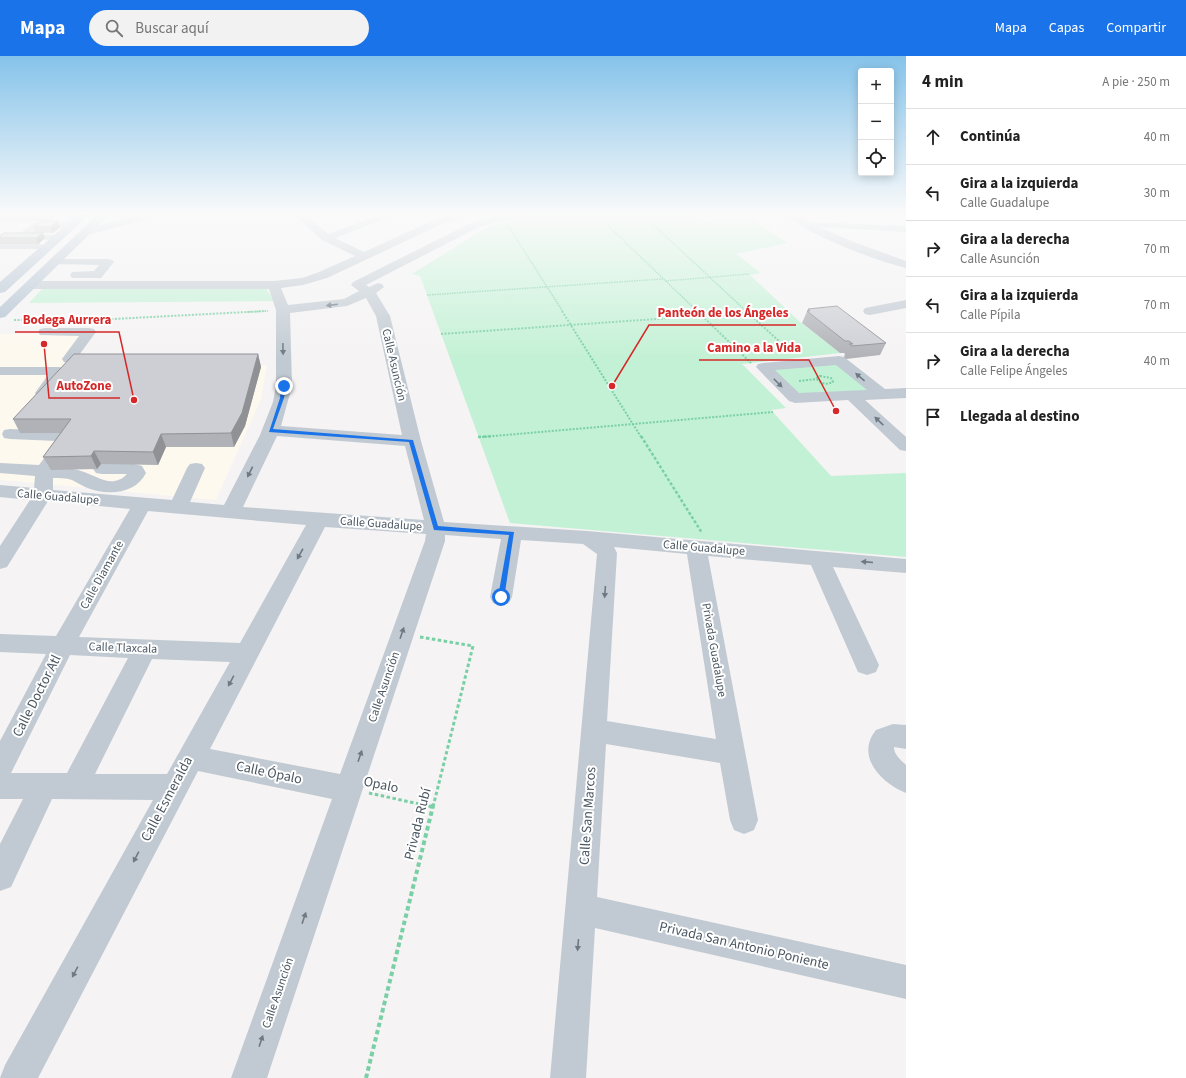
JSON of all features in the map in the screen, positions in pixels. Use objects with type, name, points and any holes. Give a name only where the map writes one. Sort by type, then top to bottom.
[{"type":"main road","points":[[0,289],[28,263]]},
{"type":"main road","points":[[4,317],[31,285],[54,263]]},
{"type":"street","points":[[41,275],[97,275],[108,263]]},
{"type":"street","points":[[31,285],[274,285],[311,279],[349,263]]},
{"type":"street","name":"Calle Asunción","points":[[249,1078],[435,541],[436,528],[412,441],[383,316],[369,292],[357,285],[401,263]]},
{"type":"street","points":[[283,310],[347,302],[403,275]]},
{"type":"street","points":[[230,513],[270,430],[282,398],[284,386],[283,310],[274,285]]},
{"type":"street","points":[[870,311],[906,304]]},
{"type":"street","points":[[0,358],[76,359],[89,332],[45,326]]},
{"type":"street","points":[[881,394],[839,360],[762,367],[795,398],[906,393]]},
{"type":"street","points":[[0,371],[59,371],[35,403]]},
{"type":"street","points":[[0,385],[50,385]]},
{"type":"street","points":[[852,396],[906,446]]},
{"type":"street","points":[[5,440],[23,418]]},
{"type":"street","points":[[270,430],[412,441]]},
{"type":"street","points":[[0,562],[43,495],[44,471],[69,436],[5,440]]},
{"type":"street","points":[[0,468],[73,474],[98,485],[108,486],[110,469]]},
{"type":"street","points":[[178,508],[196,468]]},
{"type":"street","name":"Calle Guadalupe","points":[[0,492],[230,513],[512,533],[608,544],[699,541],[818,558],[906,566]]},
{"type":"street","name":"Calle Diamante","points":[[63,645],[142,505]]},
{"type":"street","name":"Calle Esmeralda","points":[[18,1078],[318,520]]},
{"type":"street","points":[[501,597],[512,533]]},
{"type":"street","name":"Privada Guadalupe","points":[[699,541],[744,820]]},
{"type":"street","name":"Calle San Marcos","points":[[568,1078],[608,544]]},
{"type":"street","points":[[818,558],[867,665]]},
{"type":"street","name":"Calle Tlaxcala","points":[[2,646],[63,645],[246,653]]},
{"type":"street","name":"Calle Doctor Atl","points":[[0,768],[63,645]]},
{"type":"street","points":[[75,786],[145,648]]},
{"type":"street","points":[[595,731],[732,753]]},
{"type":"street","points":[[906,737],[888,737],[882,742],[880,748],[881,755],[885,763],[892,771],[906,780]]},
{"type":"street","name":"Calle Ópalo","points":[[190,756],[348,789]]},
{"type":"street","points":[[0,786],[174,787]]},
{"type":"street","points":[[0,876],[44,786]]},
{"type":"street","name":"Privada San Antonio Poniente","points":[[581,909],[906,982]]},
{"type":"path","points":[[533,263],[546,287],[633,424],[699,541]]},
{"type":"path","points":[[646,263],[751,363]]},
{"type":"path","points":[[693,263],[792,353]]},
{"type":"path","points":[[427,295],[750,274]]},
{"type":"path","points":[[93,320],[200,316],[283,310]]},
{"type":"path","points":[[441,334],[787,310]]},
{"type":"path","points":[[4,317],[45,326]]},
{"type":"path","points":[[826,376],[832,379],[833,382],[827,384],[820,382],[817,377],[826,376]]},
{"type":"path","points":[[478,437],[772,412]]},
{"type":"path","name":"Privada Rubí","points":[[366,1078],[473,646],[402,633]]},
{"type":"path","name":"Opalo","points":[[348,789],[433,807]]},
{"type":"shaded area","points":[[0,334],[95,334],[78,357],[119,364],[267,365],[261,399],[216,500],[0,480]]},
{"type":"green space","points":[[430,263],[747,263],[761,273],[750,275],[799,321],[840,353],[742,364],[786,408],[771,410],[831,476],[906,474],[906,557],[510,523],[420,276],[412,274]]},
{"type":"green space","points":[[42,289],[266,289],[275,301],[29,303]]},
{"type":"green space","points":[[838,362],[873,390],[797,396],[767,368]]},
{"type":"building","points":[[837,306],[886,343],[852,346],[849,344],[853,344],[849,341],[845,341],[807,311],[810,311],[808,309]]},
{"type":"building","points":[[74,354],[258,354],[242,413],[231,433],[161,434],[153,452],[94,451],[91,456],[43,457],[71,419],[13,419]]},
{"type":"place","name":"AutoZone","points":[[44,344]]},
{"type":"place","name":"Panteón de los Ángeles","points":[[612,386]]},
{"type":"place","name":"Bodega Aurrera","points":[[134,400]]},
{"type":"place","name":"Camino a la Vida","points":[[836,411]]},
{"type":"route","points":[[284,386],[282,398],[270,430],[412,441],[436,528],[512,533],[501,597]]}]
